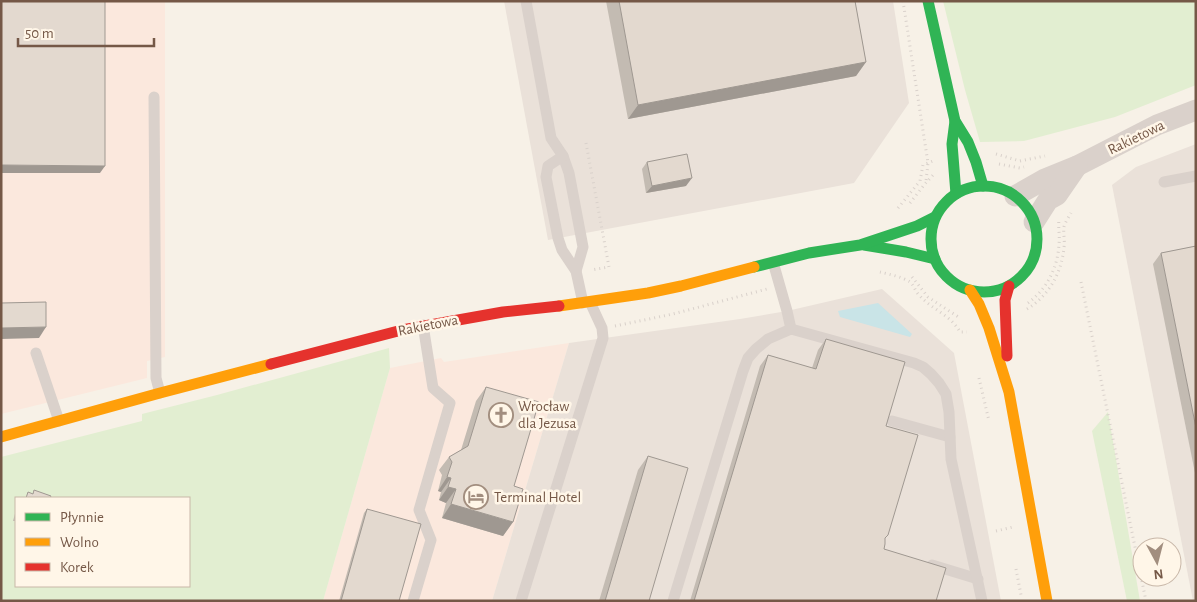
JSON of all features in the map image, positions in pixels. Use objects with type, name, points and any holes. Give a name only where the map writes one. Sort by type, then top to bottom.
[{"type":"street","points":[[928,1],[956,121],[968,142],[984,186]]},
{"type":"street","name":"Rakietowa","points":[[1015,196],[1045,179],[1078,166],[1157,125],[1196,110]]},
{"type":"street","points":[[956,121],[952,144],[956,194]]},
{"type":"street","name":"Rakietowa","points":[[1034,222],[1048,200],[1057,195],[1078,166]]},
{"type":"street","points":[[984,186],[1004,190],[1015,196],[1027,207],[1034,222],[1037,237],[1030,265],[1021,277],[1009,286],[983,292],[959,286],[940,270],[931,249],[930,238],[935,217],[943,205],[965,189],[984,186]]},
{"type":"street","name":"Rakietowa","points":[[1,436],[423,325],[503,312],[648,293],[732,274],[809,253],[860,245],[917,226],[935,217]]},
{"type":"street","name":"Rakietowa","points":[[860,245],[906,252],[935,259]]},
{"type":"street","points":[[1009,286],[1005,300],[1009,392]]},
{"type":"street","points":[[970,290],[980,304],[1009,392],[1047,601]]},
{"type":"lane","points":[[526,1],[551,138],[564,156],[583,246],[576,271]]},
{"type":"lane","points":[[154,97],[156,378],[160,393]]},
{"type":"lane","points":[[521,601],[604,338],[602,328],[587,302],[576,271],[562,250],[556,231],[546,177],[548,166],[564,156]]},
{"type":"lane","points":[[1164,182],[1196,176]]},
{"type":"lane","points":[[773,262],[791,329]]},
{"type":"lane","points":[[413,601],[431,540],[419,510],[450,403],[434,388],[423,325]]},
{"type":"lane","points":[[673,601],[748,358],[768,338],[791,329],[914,363],[923,367],[939,383],[946,394],[949,412],[951,459],[982,601]]},
{"type":"lane","points":[[36,353],[59,421]]},
{"type":"lane","points":[[892,421],[950,437]]},
{"type":"lane","points":[[921,562],[978,579]]},
{"type":"path","points":[[903,1],[928,163],[926,182]]},
{"type":"path","points":[[586,143],[609,267]]},
{"type":"path","points":[[973,154],[997,154],[1020,161],[1050,155]]},
{"type":"path","points":[[893,211],[899,208],[920,181],[923,166],[928,163]]},
{"type":"path","points":[[908,206],[934,174]]},
{"type":"path","points":[[1022,312],[1034,305],[1055,280],[1064,252],[1064,226],[1071,212]]},
{"type":"path","points":[[1026,304],[1037,296],[1054,270],[1059,246],[1059,216]]},
{"type":"path","points":[[871,270],[899,277],[910,282],[918,295],[946,316],[960,332],[968,332]]},
{"type":"path","points":[[908,274],[914,278],[928,297],[963,320]]},
{"type":"path","points":[[1081,282],[1146,601]]},
{"type":"path","points":[[602,328],[673,314],[779,286]]},
{"type":"path","points":[[965,326],[970,338]]},
{"type":"path","points":[[978,372],[991,426]]},
{"type":"path","points":[[1007,519],[1009,528]]},
{"type":"path","points":[[1015,563],[1022,601]]},
{"type":"shaded area","points":[[1,1],[165,1],[165,357],[147,361],[147,378],[1,414]]},
{"type":"shaded area","points":[[504,1],[893,1],[909,103],[854,183],[548,240]]},
{"type":"shaded area","points":[[1196,144],[1196,601],[1193,601],[1112,185],[1136,167]]},
{"type":"shaded area","points":[[882,289],[954,353],[1001,601],[492,601],[569,343],[787,311]]},
{"type":"shaded area","points":[[569,343],[492,601],[323,601],[390,368],[441,358],[444,362]]},
{"type":"green space","points":[[943,1],[1196,1],[1196,85],[1115,117],[1024,141],[980,142]]},
{"type":"green space","points":[[389,348],[390,368],[323,601],[1,601],[1,457],[142,421],[142,414]]},
{"type":"green space","points":[[1108,412],[1132,554],[1132,587],[1138,587],[1140,601],[1127,601],[1092,431]]},
{"type":"water","points":[[878,303],[912,334],[910,337],[840,317],[838,311]]},
{"type":"building","points":[[1,1],[105,1],[105,166],[1,165]]},
{"type":"building","points":[[619,1],[855,1],[866,62],[638,105]]},
{"type":"building","points":[[687,154],[692,178],[652,186],[647,162]]},
{"type":"building","points":[[1196,246],[1196,428],[1161,253]]},
{"type":"building","points":[[46,302],[46,327],[1,328],[1,303]]},
{"type":"building","points":[[826,339],[905,362],[886,426],[918,435],[888,535],[885,538],[884,549],[946,568],[936,601],[694,601],[768,355],[816,369]]},
{"type":"building","points":[[486,387],[539,402],[514,486],[523,489],[513,522],[451,504],[456,489],[448,487],[451,478],[447,477],[452,462],[449,457],[468,446]]},
{"type":"building","points":[[648,456],[688,468],[649,601],[605,601]]},
{"type":"building","points":[[34,490],[51,496],[26,497],[28,492],[33,494]]},
{"type":"building","points":[[367,509],[421,524],[399,601],[341,601]]},
{"type":"traffic: fast","points":[[928,1],[955,121],[968,142],[983,186]]},
{"type":"traffic: fast","points":[[955,121],[952,144],[956,194]]},
{"type":"traffic: fast","points":[[984,186],[1004,190],[1021,202],[1033,219],[1037,239],[1033,259],[1021,276],[1004,288],[984,292],[964,288],[947,276],[935,259],[931,239],[935,219],[947,202],[964,190],[984,186]]},
{"type":"traffic: fast","points":[[754,267],[809,253],[860,245],[917,226],[935,217]]},
{"type":"traffic: fast","points":[[864,245],[935,259]]},
{"type":"traffic: slow","points":[[559,306],[648,293],[754,267]]},
{"type":"traffic: slow","points":[[970,290],[979,304],[989,328],[1009,392],[1047,601]]},
{"type":"traffic: slow","points":[[1,437],[271,364]]},
{"type":"traffic: jam","points":[[1007,356],[1005,300],[1009,286]]},
{"type":"traffic: jam","points":[[271,364],[402,330],[503,312],[559,306]]},
{"type":"place","name":"Wrocław dla Jezusa","points":[[501,415]]},
{"type":"place","name":"Terminal Hotel","points":[[476,497]]}]
